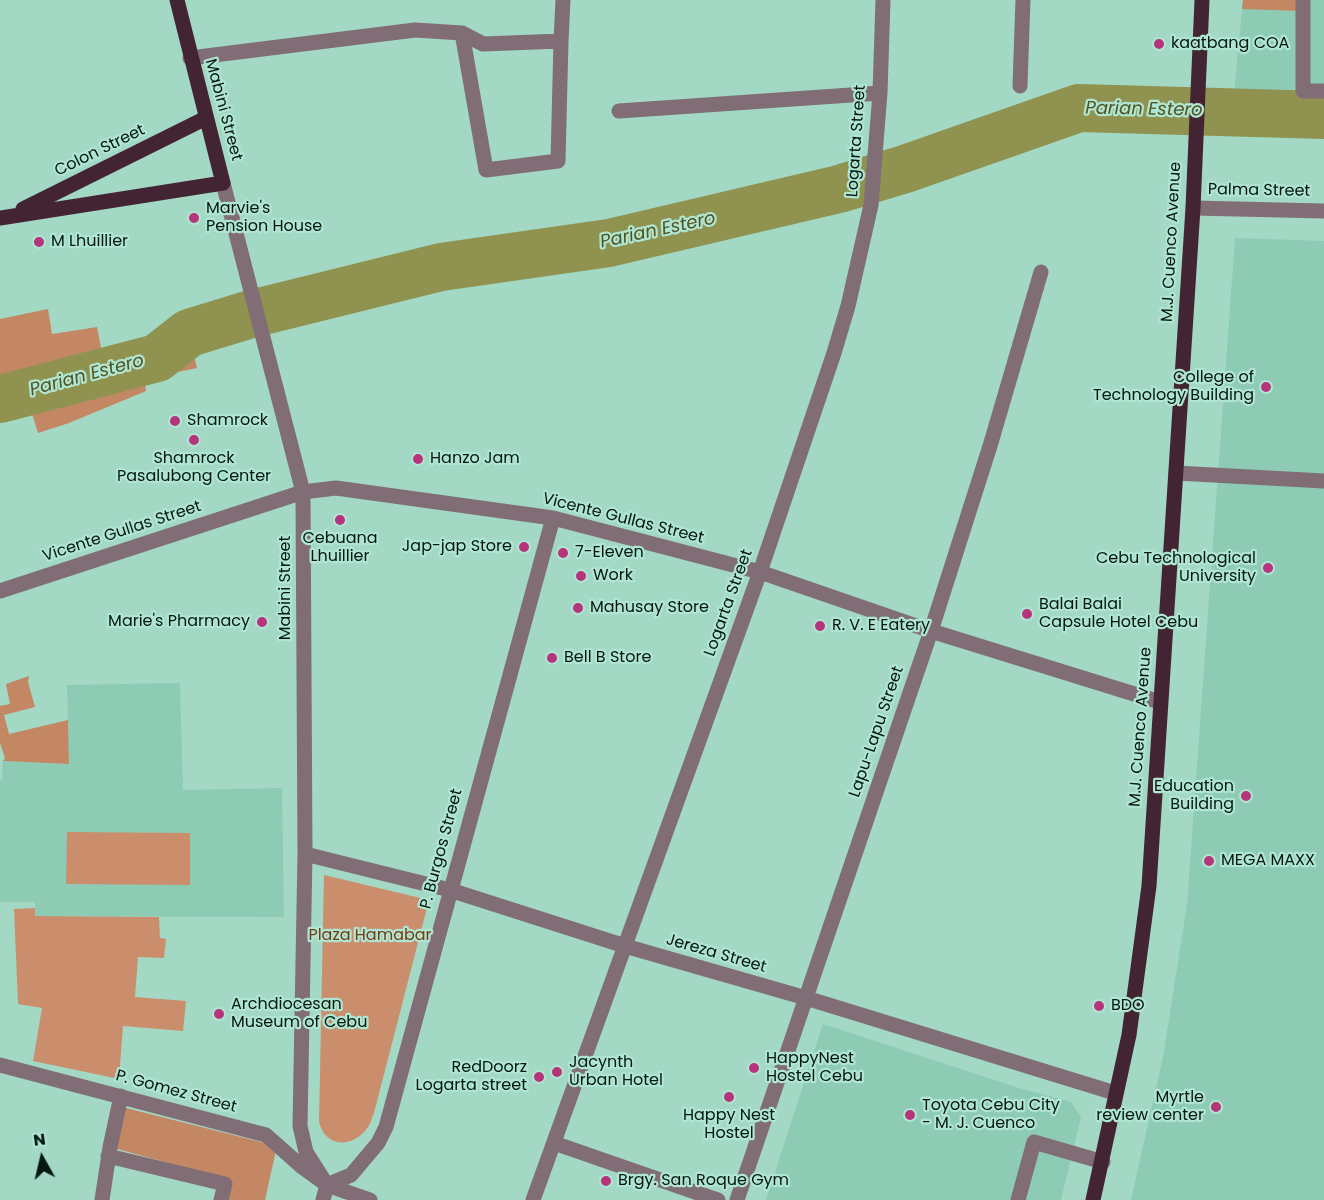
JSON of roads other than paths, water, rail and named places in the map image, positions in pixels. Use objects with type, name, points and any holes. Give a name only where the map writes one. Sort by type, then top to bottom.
[{"type":"main road","name":"Mabini Street","points":[[177,0],[223,183]]},
{"type":"main road","name":"M.J. Cuenco Avenue","points":[[1093,1200],[1103,1162],[1133,1010],[1149,886],[1193,208],[1202,0]]},
{"type":"main road","name":"Colon Street","points":[[5,217],[206,118]]},
{"type":"main road","name":"Colon Street","points":[[5,217],[223,183]]},
{"type":"street","points":[[462,33],[486,170],[558,161],[563,0]]},
{"type":"street","name":"Logarta Street","points":[[533,1200],[760,572],[848,306],[871,205],[880,93],[883,0]]},
{"type":"street","points":[[1020,86],[1023,0]]},
{"type":"street","points":[[1303,0],[1303,91],[1324,91]]},
{"type":"street","points":[[190,58],[415,30],[462,33],[483,44],[561,41]]},
{"type":"street","points":[[619,111],[880,93]]},
{"type":"street","name":"Mabini Street","points":[[223,183],[303,492],[305,854],[300,1126],[306,1152],[325,1193]]},
{"type":"street","name":"Palma Street","points":[[1193,208],[1324,211]]},
{"type":"street","name":"Lapu-Lapu Street","points":[[737,1200],[931,631],[990,446],[1041,272]]},
{"type":"street","points":[[1176,474],[1324,481]]},
{"type":"street","name":"Vicente Gullas Street","points":[[0,591],[303,492],[336,488],[553,518],[760,572],[931,631],[1160,702]]},
{"type":"street","name":"P. Burgos Street","points":[[325,1193],[351,1175],[378,1143],[386,1127],[553,518]]},
{"type":"street","name":"Jereza Street","points":[[305,854],[450,890],[625,946],[806,998],[1115,1093]]},
{"type":"street","name":"P. Gomez Street","points":[[0,1065],[266,1135],[302,1167],[325,1193],[370,1200]]},
{"type":"street","points":[[106,1199],[108,1155],[121,1096]]},
{"type":"street","points":[[1018,1200],[1034,1142],[1103,1162]]},
{"type":"street","points":[[554,1143],[718,1200]]},
{"type":"street","points":[[108,1155],[225,1184],[221,1200]]},
{"type":"waterway","name":"Parian Estero","points":[[0,399],[157,358],[189,333],[251,314],[441,267],[609,243],[839,189],[905,169],[1079,108],[1324,115]]},
{"type":"place","name":"kaatbang COA","points":[[1159,44]]},
{"type":"place","name":"Marvie's Pension House","points":[[194,218]]},
{"type":"place","name":"M Lhuillier","points":[[39,242]]},
{"type":"place","name":"College of Technology Building","points":[[1266,387]]},
{"type":"place","name":"Shamrock","points":[[175,421]]},
{"type":"place","name":"Shamrock Pasalubong Center","points":[[194,440]]},
{"type":"place","name":"Hanzo Jam","points":[[418,459]]},
{"type":"place","name":"Cebuana Lhuillier","points":[[340,520]]},
{"type":"place","name":"Jap-jap Store","points":[[524,547]]},
{"type":"place","name":"7-Eleven","points":[[563,553]]},
{"type":"place","name":"Cebu Technological University","points":[[1268,568]]},
{"type":"place","name":"Work","points":[[581,576]]},
{"type":"place","name":"Mahusay Store","points":[[578,608]]},
{"type":"place","name":"Balai Balai Capsule Hotel Cebu","points":[[1027,614]]},
{"type":"place","name":"Marie's Pharmacy","points":[[262,622]]},
{"type":"place","name":"R. V. E Eatery","points":[[820,626]]},
{"type":"place","name":"Bell B Store","points":[[552,658]]},
{"type":"place","name":"Education Building","points":[[1246,796]]},
{"type":"place","name":"MEGA MAXX","points":[[1209,861]]},
{"type":"place","name":"BDO","points":[[1099,1006]]},
{"type":"place","name":"Archdiocesan Museum of Cebu","points":[[219,1014]]},
{"type":"place","name":"HappyNest Hostel Cebu","points":[[754,1068]]},
{"type":"place","name":"Jacynth Urban Hotel","points":[[557,1072]]},
{"type":"place","name":"RedDoorz Logarta street","points":[[539,1077]]},
{"type":"place","name":"Happy Nest Hostel","points":[[729,1097]]},
{"type":"place","name":"Myrtle review center","points":[[1216,1107]]},
{"type":"place","name":"Toyota Cebu City - M. J. Cuenco","points":[[910,1115]]},
{"type":"place","name":"Brgy. San Roque Gym","points":[[606,1181]]},
{"type":"park label","name":"Plaza Hamabar","points":[[370,936]]}]
